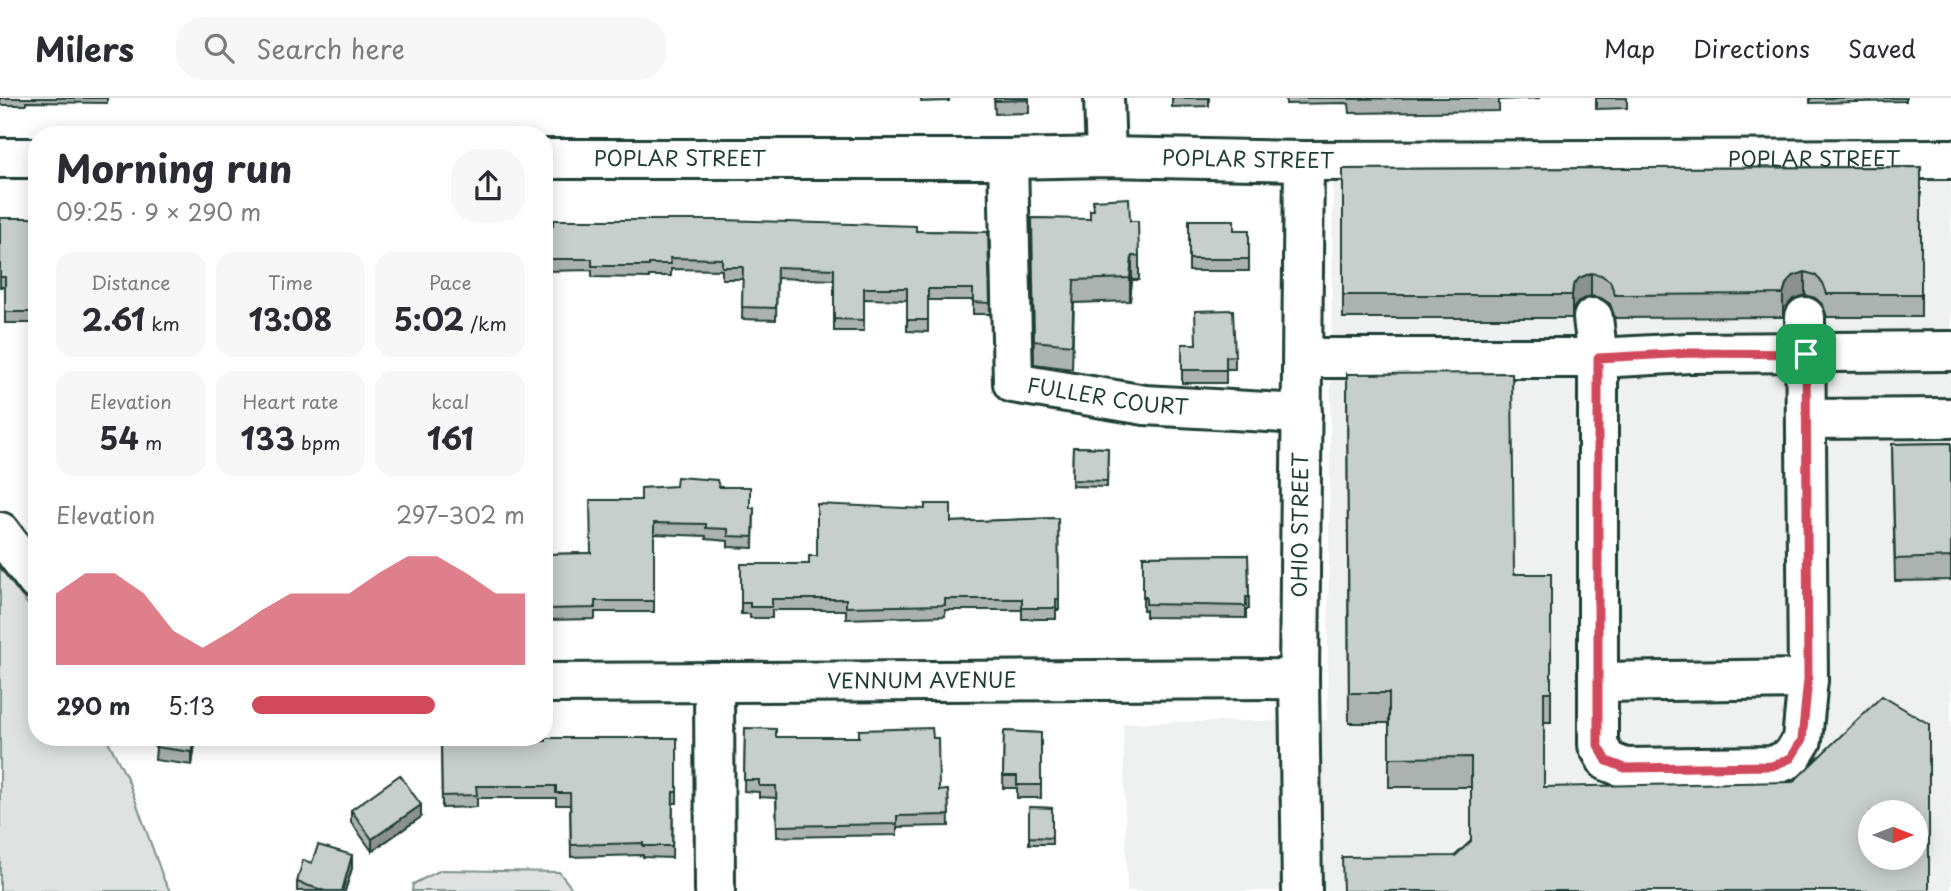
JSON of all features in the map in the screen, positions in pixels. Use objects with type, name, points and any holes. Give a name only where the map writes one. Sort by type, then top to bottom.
[{"type":"street","points":[[1104,98],[1106,157]]},
{"type":"street","points":[[0,158],[28,158]]},
{"type":"street","name":"POPLAR STREET","points":[[553,159],[1951,159]]},
{"type":"street","name":"FULLER COURT","points":[[1008,159],[1013,383],[1145,405],[1302,414]]},
{"type":"street","name":"OHIO STREET","points":[[1302,891],[1299,679],[1304,161]]},
{"type":"street","points":[[1593,318],[1598,358],[1598,745],[1607,761],[1625,768],[1772,766],[1791,758],[1802,740],[1808,679],[1806,335]]},
{"type":"street","points":[[1303,358],[1598,358],[1690,353],[1806,335],[1951,351]]},
{"type":"street","points":[[1807,419],[1950,418]]},
{"type":"street","points":[[0,532],[28,569]]},
{"type":"street","name":"VENNUM AVENUE","points":[[553,683],[1299,679]]},
{"type":"street","points":[[1598,682],[1808,679]]},
{"type":"street","points":[[714,682],[715,891]]},
{"type":"shaded area","points":[[1951,177],[1951,891],[1127,891],[1123,723],[1327,720],[1333,179]]},
{"type":"shaded area","points":[[0,568],[28,605],[28,746],[111,746],[128,780],[170,891],[0,891]]},
{"type":"shaded area","points":[[441,870],[559,872],[574,891],[412,891],[413,884]]},
{"type":"building","points":[[994,98],[1029,98],[1029,100],[995,101]]},
{"type":"building","points":[[1350,98],[1414,98],[1350,99]]},
{"type":"building","points":[[1921,167],[1921,294],[1827,294],[1823,283],[1815,275],[1805,272],[1793,276],[1786,284],[1783,294],[1615,295],[1610,281],[1591,273],[1579,278],[1573,286],[1572,295],[1343,295],[1343,169]]},
{"type":"building","points":[[1129,198],[1130,221],[1138,221],[1139,256],[1132,256],[1130,278],[1074,280],[1072,345],[1034,341],[1032,218],[1090,219],[1090,210],[1094,210],[1093,200]]},
{"type":"building","points":[[0,218],[28,218],[28,312],[5,312],[5,277],[0,277]]},
{"type":"building","points":[[553,220],[722,220],[916,226],[916,231],[988,232],[990,303],[973,302],[973,289],[928,289],[928,320],[907,320],[907,288],[864,288],[864,320],[834,319],[834,269],[777,267],[776,308],[742,307],[743,267],[722,267],[722,259],[670,258],[671,264],[592,266],[592,259],[553,259]]},
{"type":"building","points":[[1189,220],[1234,220],[1234,230],[1249,230],[1249,259],[1189,259]]},
{"type":"building","points":[[1233,310],[1235,356],[1226,357],[1226,370],[1182,370],[1182,344],[1196,344],[1195,311]]},
{"type":"building","points":[[1512,373],[1514,574],[1551,574],[1551,692],[1544,692],[1544,787],[1793,782],[1882,696],[1929,724],[1929,891],[1343,891],[1342,857],[1455,856],[1471,841],[1471,757],[1389,758],[1389,693],[1349,693],[1347,374]]},
{"type":"building","points":[[1951,443],[1951,557],[1895,559],[1892,444]]},
{"type":"building","points":[[1073,447],[1108,448],[1107,481],[1072,480]]},
{"type":"building","points":[[677,477],[717,480],[719,487],[750,487],[750,508],[754,508],[753,537],[728,536],[728,529],[706,528],[706,524],[654,523],[654,601],[595,601],[595,608],[553,609],[553,554],[591,553],[590,500],[641,500],[641,488],[676,486]]},
{"type":"building","points":[[817,504],[925,509],[925,504],[951,504],[951,522],[1058,518],[1059,599],[1056,599],[1056,608],[1022,608],[1022,599],[945,599],[945,605],[846,607],[846,599],[772,599],[772,607],[750,607],[750,603],[741,603],[741,564],[809,564],[809,556],[817,556]]},
{"type":"building","points":[[1248,555],[1249,597],[1246,597],[1246,606],[1146,604],[1146,597],[1143,597],[1143,556]]},
{"type":"building","points":[[745,728],[776,729],[776,737],[859,737],[859,730],[932,728],[933,738],[938,738],[939,791],[948,790],[949,815],[897,816],[897,824],[777,826],[776,786],[759,786],[759,780],[744,780]]},
{"type":"building","points":[[1004,731],[1041,733],[1041,785],[1017,785],[1017,776],[1003,776]]},
{"type":"building","points":[[553,738],[677,738],[677,792],[673,792],[672,846],[643,846],[643,843],[571,845],[570,793],[556,793],[556,786],[476,786],[477,795],[442,796],[441,746],[553,746]]},
{"type":"building","points":[[155,746],[193,746],[192,752]]},
{"type":"building","points":[[400,775],[421,805],[372,839],[351,810]]},
{"type":"building","points":[[1029,807],[1052,808],[1052,838],[1029,837]]},
{"type":"building","points":[[318,845],[352,855],[342,891],[325,891],[297,882],[303,860],[312,863]]},
{"type":"route","points":[[1690,353],[1806,354],[1808,679],[1802,740],[1791,758],[1772,766],[1625,768],[1607,761],[1598,745],[1598,358],[1690,353]]}]
